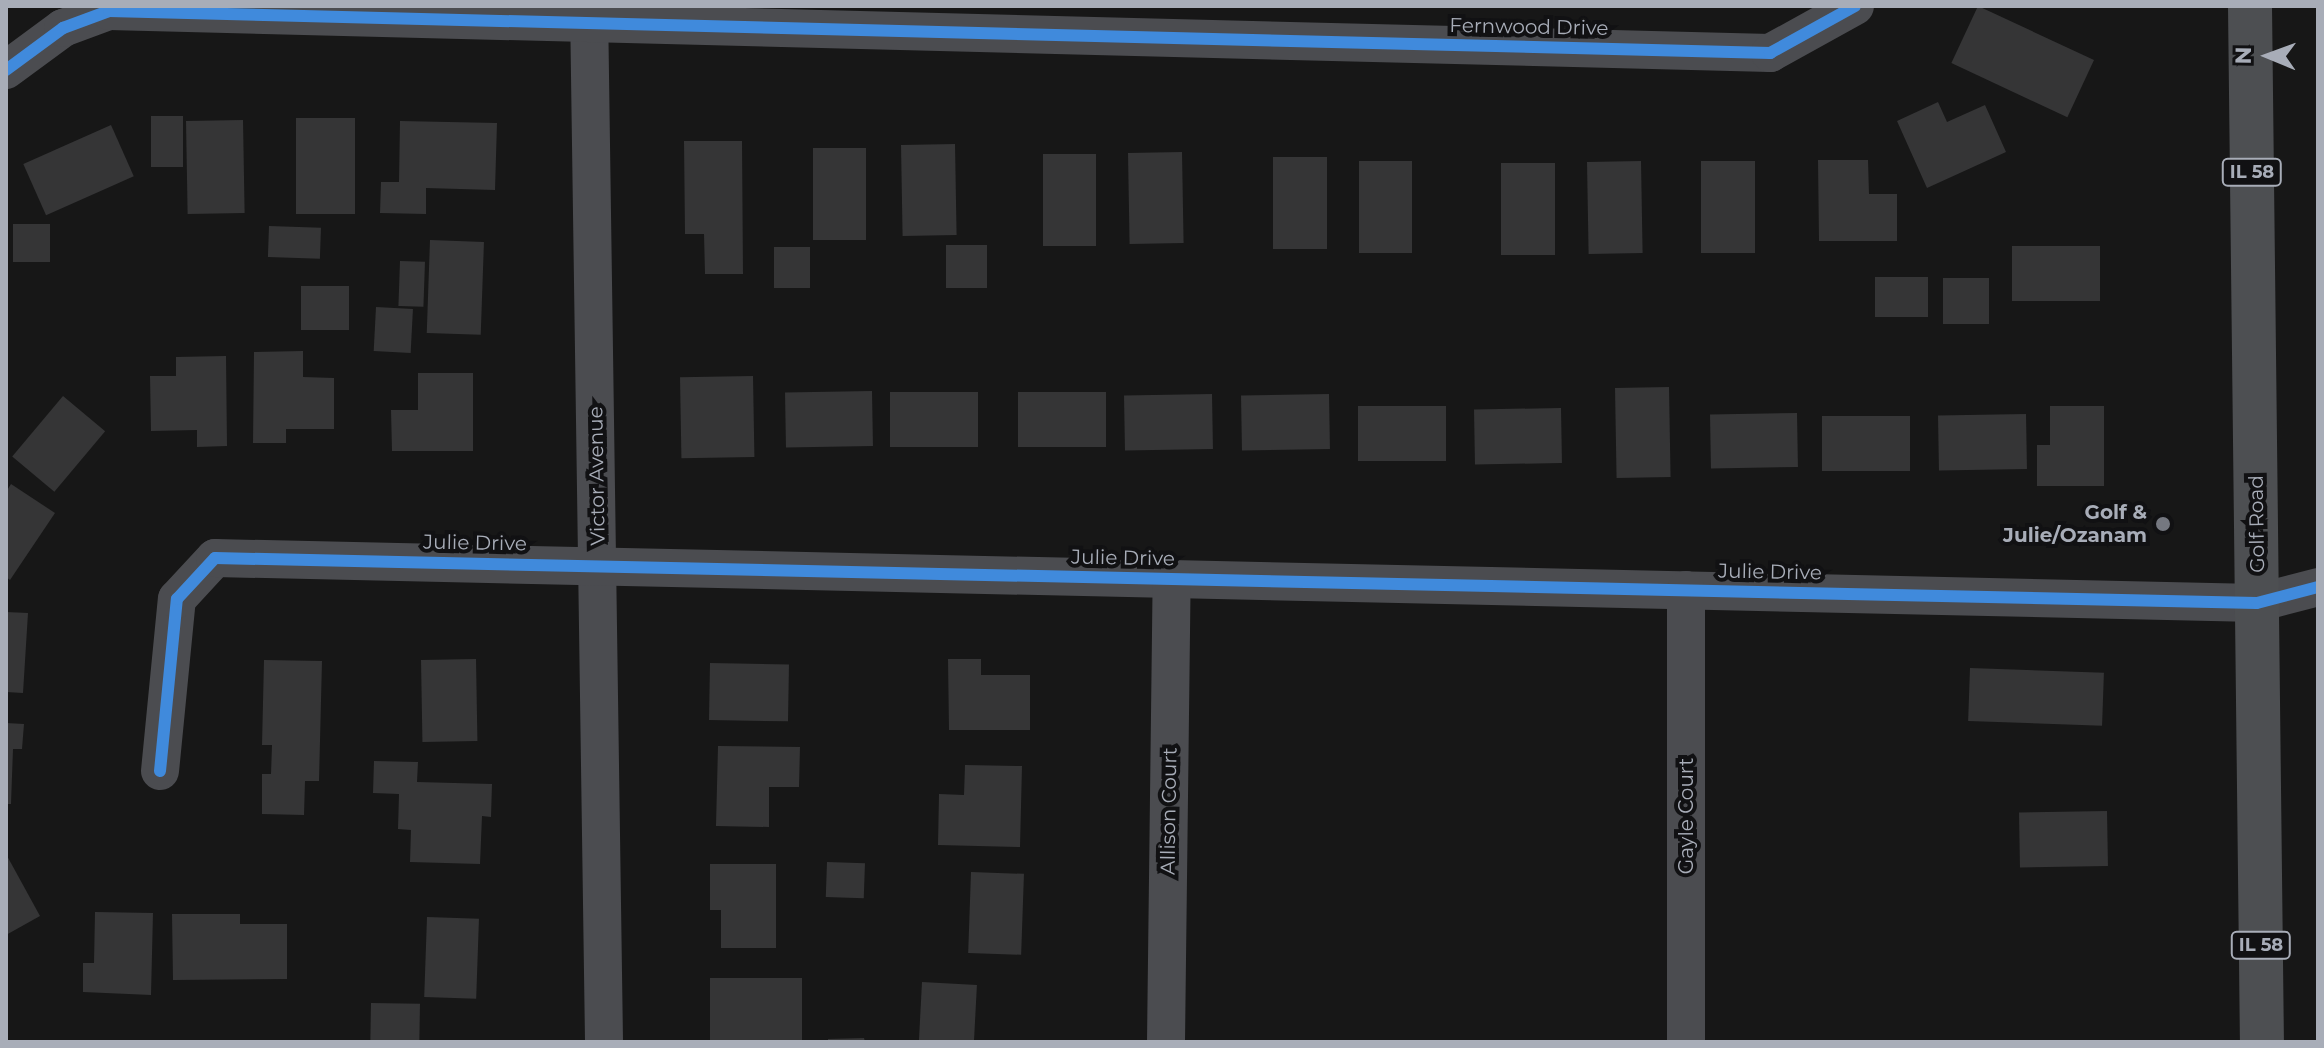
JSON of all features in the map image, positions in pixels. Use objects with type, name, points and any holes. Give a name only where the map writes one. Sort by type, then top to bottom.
[{"type":"main road","name":"Golf Road","points":[[2250,6],[2262,1042]]},
{"type":"street","name":"Fernwood Drive","points":[[6,70],[63,28],[109,11],[589,14],[1770,53],[1855,6]]},
{"type":"street","name":"Victor Avenue","points":[[589,14],[604,1042]]},
{"type":"street","name":"Julie Drive","points":[[160,771],[177,599],[215,558],[2257,603],[2318,587]]},
{"type":"street","name":"Allison Court","points":[[1166,1042],[1172,579]]},
{"type":"street","name":"Gayle Court","points":[[1686,590],[1686,1042]]},
{"type":"building","points":[[1978,6],[2094,60],[2067,117],[1951,63]]},
{"type":"building","points":[[1938,102],[1947,122],[1985,105],[2006,152],[1927,188],[1897,121]]},
{"type":"building","points":[[151,116],[183,116],[183,167],[151,167]]},
{"type":"building","points":[[296,118],[355,118],[355,214],[296,214]]},
{"type":"building","points":[[243,120],[245,213],[188,214],[186,121]]},
{"type":"building","points":[[400,121],[497,123],[495,190],[426,188],[426,214],[380,213],[381,182],[399,182]]},
{"type":"building","points":[[111,125],[134,176],[46,215],[23,164]]},
{"type":"building","points":[[684,141],[742,141],[743,274],[705,274],[704,234],[685,234]]},
{"type":"building","points":[[955,144],[957,235],[903,236],[901,145]]},
{"type":"building","points":[[813,148],[866,148],[866,240],[813,240]]},
{"type":"building","points":[[1182,152],[1184,243],[1130,244],[1128,153]]},
{"type":"building","points":[[1043,154],[1096,154],[1096,246],[1043,246]]},
{"type":"building","points":[[1273,157],[1327,157],[1327,249],[1273,249]]},
{"type":"building","points":[[1818,160],[1868,160],[1869,194],[1897,194],[1897,241],[1819,241]]},
{"type":"building","points":[[1359,161],[1412,161],[1412,253],[1359,253]]},
{"type":"building","points":[[1641,161],[1643,253],[1589,254],[1587,162]]},
{"type":"building","points":[[1701,161],[1755,161],[1755,253],[1701,253]]},
{"type":"building","points":[[1501,163],[1555,163],[1555,255],[1501,255]]},
{"type":"building","points":[[13,224],[50,224],[50,262],[13,262]]},
{"type":"building","points":[[269,226],[321,228],[320,259],[268,257]]},
{"type":"building","points":[[430,240],[484,242],[481,335],[427,333]]},
{"type":"building","points":[[946,245],[987,245],[987,288],[946,288]]},
{"type":"building","points":[[2012,246],[2100,246],[2100,301],[2012,301]]},
{"type":"building","points":[[774,247],[810,247],[810,288],[774,288]]},
{"type":"building","points":[[400,261],[425,262],[423,307],[398,306]]},
{"type":"building","points":[[1875,277],[1928,277],[1928,317],[1875,317]]},
{"type":"building","points":[[1943,278],[1989,278],[1989,324],[1943,324]]},
{"type":"building","points":[[301,286],[349,286],[349,330],[301,330]]},
{"type":"building","points":[[376,307],[413,309],[411,353],[374,351]]},
{"type":"building","points":[[303,351],[303,377],[334,378],[334,429],[286,429],[286,443],[253,443],[254,352]]},
{"type":"building","points":[[226,356],[227,446],[197,447],[197,430],[151,431],[150,376],[176,376],[176,357]]},
{"type":"building","points":[[418,373],[473,373],[473,451],[392,451],[391,410],[418,410]]},
{"type":"building","points":[[753,376],[754,457],[681,458],[680,377]]},
{"type":"building","points":[[1669,387],[1671,477],[1617,478],[1615,388]]},
{"type":"building","points":[[872,391],[873,446],[786,448],[785,393]]},
{"type":"building","points":[[890,392],[978,392],[978,447],[890,447]]},
{"type":"building","points":[[1018,392],[1106,392],[1106,447],[1018,447]]},
{"type":"building","points":[[1212,394],[1213,449],[1125,451],[1124,396]]},
{"type":"building","points":[[1329,394],[1330,449],[1242,451],[1241,396]]},
{"type":"building","points":[[63,396],[105,431],[54,492],[12,457]]},
{"type":"building","points":[[1358,406],[1446,406],[1446,461],[1358,461]]},
{"type":"building","points":[[2050,406],[2104,406],[2104,486],[2037,486],[2037,445],[2050,445]]},
{"type":"building","points":[[1561,408],[1562,463],[1475,465],[1474,410]]},
{"type":"building","points":[[1797,413],[1798,467],[1711,469],[1710,415]]},
{"type":"building","points":[[2026,414],[2027,469],[1939,471],[1938,416]]},
{"type":"building","points":[[1822,416],[1910,416],[1910,471],[1822,471]]},
{"type":"building","points":[[11,484],[55,513],[10,580],[6,577],[6,492]]},
{"type":"building","points":[[6,612],[28,613],[23,693],[6,692]]},
{"type":"building","points":[[476,659],[477,741],[422,742],[421,660]]},
{"type":"building","points":[[948,659],[981,659],[981,675],[1030,675],[1030,730],[949,730]]},
{"type":"building","points":[[264,660],[322,661],[319,781],[305,781],[304,815],[262,814],[262,774],[271,774],[272,745],[262,745]]},
{"type":"building","points":[[710,663],[789,664],[788,721],[709,720]]},
{"type":"building","points":[[1970,668],[2104,673],[2102,726],[1968,721]]},
{"type":"building","points":[[6,723],[24,724],[22,749],[13,749],[11,804],[6,804]]},
{"type":"building","points":[[718,746],[800,747],[799,787],[769,787],[769,827],[716,826]]},
{"type":"building","points":[[374,761],[418,762],[417,782],[492,784],[491,817],[482,816],[480,864],[410,862],[411,830],[398,829],[399,794],[373,793]]},
{"type":"building","points":[[965,765],[1022,766],[1020,847],[938,845],[939,794],[964,795]]},
{"type":"building","points":[[2107,811],[2108,866],[2020,868],[2019,813]]},
{"type":"building","points":[[6,854],[40,916],[6,935]]},
{"type":"building","points":[[827,862],[865,863],[864,898],[826,897]]},
{"type":"building","points":[[710,864],[776,864],[776,948],[721,948],[721,910],[710,910]]},
{"type":"building","points":[[971,872],[1024,874],[1021,955],[968,953]]},
{"type":"building","points":[[95,912],[153,913],[151,995],[83,992],[83,963],[94,963]]},
{"type":"building","points":[[172,914],[240,914],[240,924],[287,924],[287,979],[173,980]]},
{"type":"building","points":[[427,917],[479,919],[476,999],[424,997]]},
{"type":"building","points":[[710,978],[802,978],[802,1042],[710,1042]]},
{"type":"building","points":[[922,982],[977,985],[974,1042],[919,1042]]},
{"type":"building","points":[[371,1003],[420,1004],[419,1042],[370,1042]]},
{"type":"building","points":[[864,1038],[865,1042],[828,1042],[828,1039]]},
{"type":"cycle path","points":[[6,70],[63,28],[109,11],[1770,53],[1855,6]]},
{"type":"cycle path","points":[[160,771],[177,599],[215,558],[2257,603],[2318,587]]},
{"type":"place","name":"Golf & Julie/Ozanam","points":[[2163,524]]}]
